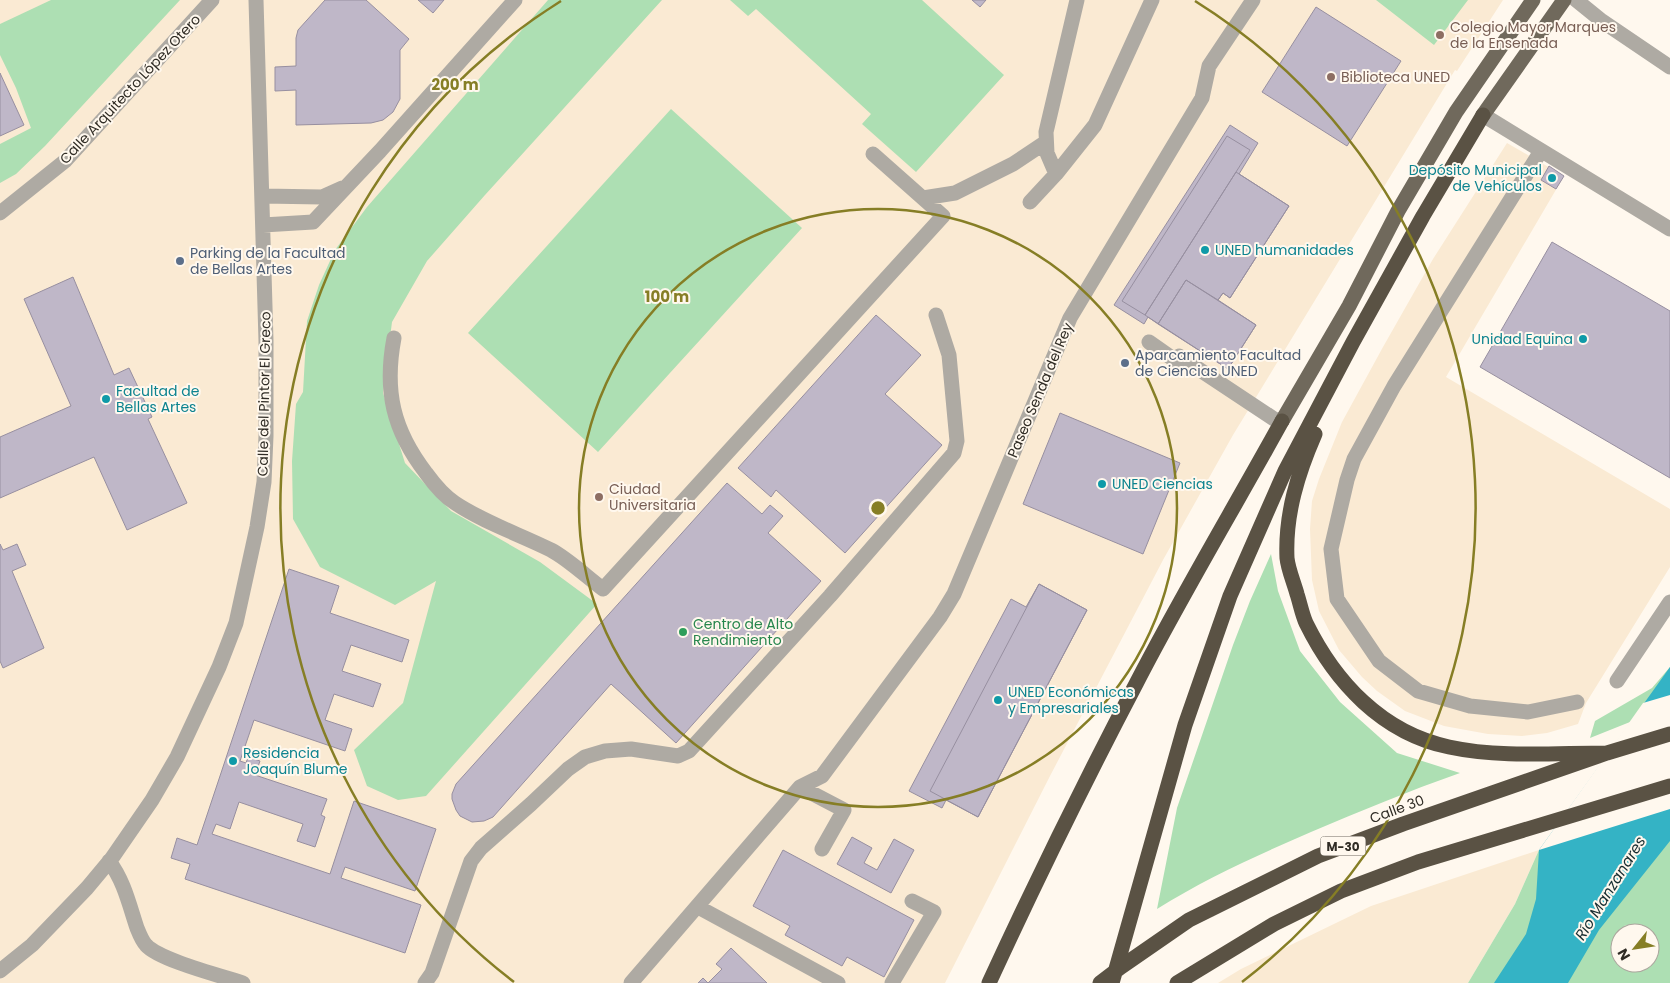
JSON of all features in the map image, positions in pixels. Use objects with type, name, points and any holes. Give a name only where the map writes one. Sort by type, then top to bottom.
[{"type":"highway","points":[[1112,983],[1185,724],[1230,596],[1285,471],[1353,342],[1423,216],[1483,115]]},
{"type":"highway","points":[[1353,342],[1303,462],[1289,512],[1287,559],[1306,622],[1335,673],[1370,710],[1409,734],[1448,747],[1492,753],[1607,752]]},
{"type":"highway","points":[[989,983],[1027,902],[1137,681],[1282,421]]},
{"type":"highway","name":"Calle 30","points":[[1100,983],[1120,967],[1189,920],[1318,856],[1607,752],[1670,734]]},
{"type":"highway","points":[[1176,983],[1274,924],[1341,891],[1418,862],[1670,786]]},
{"type":"main road","points":[[1282,421],[1349,306],[1398,211],[1456,112],[1533,0]]},
{"type":"main road","points":[[1483,115],[1564,0]]},
{"type":"street","name":"Calle Arquitecto López Otero","points":[[0,213],[65,161],[212,0]]},
{"type":"street","points":[[263,225],[312,223],[348,186],[516,0]]},
{"type":"street","points":[[1056,174],[1047,153],[1046,132],[1077,0]]},
{"type":"street","points":[[1030,202],[1056,174],[1095,125],[1152,0]]},
{"type":"street","name":"Paseo Senda del Rey","points":[[800,787],[822,776],[940,617],[954,594],[1070,318],[1202,98],[1209,66],[1253,0]]},
{"type":"street","points":[[1576,0],[1602,21],[1670,68]]},
{"type":"street","name":"Calle del Pintor El Greco","points":[[0,972],[32,945],[87,888],[109,861],[152,800],[177,757],[219,667],[236,623],[248,576],[257,527],[264,482],[266,436],[263,196],[255,2]]},
{"type":"street","points":[[1483,115],[1670,229]]},
{"type":"street","points":[[923,198],[955,192],[1013,164],[1046,142]]},
{"type":"street","points":[[1541,151],[1394,386],[1354,459],[1347,480],[1331,549],[1338,599],[1379,661],[1418,691],[1470,706],[1528,712],[1577,702]]},
{"type":"street","points":[[394,338],[390,361],[390,394],[400,429],[412,455],[435,485],[454,503],[486,521],[553,551],[603,589],[943,216],[873,154]]},
{"type":"street","points":[[263,196],[322,197],[348,186]]},
{"type":"street","points":[[425,983],[432,973],[471,861],[481,848],[568,769],[585,757],[605,751],[632,749],[678,756],[689,752],[830,596],[954,453],[957,441],[949,355],[936,315]]},
{"type":"street","points":[[1149,342],[1176,361],[1179,356],[1274,419],[1282,421]]},
{"type":"street","points":[[1617,682],[1670,602]]},
{"type":"street","points":[[631,983],[800,787],[844,810],[822,849]]},
{"type":"street","points":[[109,861],[119,875],[130,902],[138,930],[146,945],[164,956],[243,983]]},
{"type":"street","points":[[892,983],[934,912],[912,901]]},
{"type":"street","points":[[698,907],[838,983]]},
{"type":"shaded area","name":"Ciudad Universitaria","points":[[0,0],[1503,0],[1457,71],[1455,70],[1233,435],[1163,560],[945,983],[0,983]]},
{"type":"shaded area","points":[[1507,143],[1564,176],[1446,377],[1670,509],[1670,567],[1586,703],[1578,724],[1547,733],[1522,736],[1488,734],[1444,726],[1405,711],[1377,691],[1362,677],[1339,650],[1319,611],[1312,580],[1310,529],[1312,501],[1342,422],[1433,259]]},
{"type":"shaded area","points":[[1539,850],[1515,904],[1468,983],[1218,983],[1241,969],[1371,906]]},
{"type":"green space","points":[[51,0],[180,0],[45,146],[16,174],[0,183],[0,144],[31,128],[16,88],[0,55],[0,24]]},
{"type":"green space","points":[[548,0],[662,0],[427,261],[392,322],[383,393],[405,463],[451,511],[540,562],[597,604],[426,796],[398,800],[367,786],[354,750],[403,703],[436,581],[395,605],[320,567],[293,519],[292,461],[296,404],[303,392],[307,321],[319,285],[335,250],[367,207]]},
{"type":"green space","points":[[730,0],[922,0],[1004,75],[916,172],[862,124],[871,114],[756,9],[748,16]]},
{"type":"green space","points":[[1376,0],[1468,0],[1434,45]]},
{"type":"green space","points":[[671,109],[802,228],[598,452],[468,333]]},
{"type":"green space","points":[[1271,554],[1278,591],[1300,651],[1340,702],[1397,753],[1460,773],[1366,809],[1271,849],[1213,877],[1157,909],[1177,808],[1233,645]]},
{"type":"green space","points":[[1670,667],[1670,706],[1590,738],[1595,721],[1652,688]]},
{"type":"green space","points":[[1670,809],[1670,983],[1468,983],[1515,904],[1539,850]]},
{"type":"water","name":"Río Manzanares","points":[[1670,667],[1670,841],[1599,930],[1568,983],[1494,983],[1526,934],[1536,899],[1539,850]]},
{"type":"pier","points":[[1670,695],[1670,809],[1539,850],[1643,703]]},
{"type":"building","points":[[325,0],[366,0],[409,39],[400,50],[400,99],[393,112],[383,120],[371,123],[296,125],[296,90],[275,91],[275,67],[296,66],[296,38],[298,30]]},
{"type":"building","points":[[418,0],[444,0],[433,13]]},
{"type":"building","points":[[972,0],[986,0],[980,7]]},
{"type":"building","name":"Biblioteca UNED","points":[[1316,7],[1401,61],[1347,146],[1262,92]]},
{"type":"building","points":[[0,73],[24,125],[0,136]]},
{"type":"building","name":"UNED humanidades","points":[[1230,125],[1258,143],[1239,174],[1289,206],[1230,298],[1223,293],[1218,300],[1256,325],[1228,369],[1148,317],[1144,324],[1114,305]]},
{"type":"building","points":[[1227,136],[1250,150],[1145,315],[1122,301]]},
{"type":"building","name":"Depósito Municipal de Vehículos","points":[[1549,166],[1564,176],[1556,189],[1541,180]]},
{"type":"building","points":[[1236,172],[1289,206],[1230,298],[1223,293],[1218,300],[1186,280],[1158,324],[1145,315]]},
{"type":"building","name":"Unidad Equina","points":[[1552,242],[1670,311],[1670,478],[1480,367]]},
{"type":"building","name":"Facultad de Bellas Artes","points":[[73,277],[114,375],[129,368],[152,417],[148,419],[187,503],[127,530],[94,457],[0,498],[0,437],[71,406],[24,299]]},
{"type":"building","points":[[1186,280],[1256,325],[1228,369],[1158,324]]},
{"type":"building","points":[[876,315],[921,355],[885,394],[942,445],[845,553],[776,490],[771,497],[738,468]]},
{"type":"building","name":"UNED Ciencias","points":[[1060,413],[1180,463],[1143,554],[1023,504]]},
{"type":"building","name":"Centro de Alto Rendimiento","points":[[727,483],[762,514],[770,505],[783,516],[768,533],[821,581],[676,743],[611,684],[493,817],[484,821],[472,822],[460,816],[452,799],[456,784]]},
{"type":"building","points":[[0,544],[3,550],[17,544],[26,565],[12,571],[44,648],[3,668],[0,661]]},
{"type":"building","name":"Residencia Joaquín Blume","points":[[289,569],[339,586],[330,613],[409,640],[402,662],[351,645],[342,671],[381,684],[373,707],[334,694],[325,720],[352,729],[345,751],[254,720],[240,761],[246,763],[248,757],[260,761],[255,775],[327,799],[321,815],[325,817],[315,847],[297,841],[303,824],[239,802],[230,829],[216,824],[212,834],[330,874],[354,801],[436,829],[415,891],[345,867],[341,878],[421,905],[405,953],[185,879],[190,864],[171,858],[177,838],[197,845]]},
{"type":"building","name":"UNED Económicas y Empresariales","points":[[1039,584],[1087,610],[978,817],[946,800],[942,808],[909,791],[1011,599],[1026,607]]},
{"type":"building","name":"UNED Económicas y Empresariales","points":[[1039,584],[1087,610],[978,817],[930,791]]},
{"type":"building","points":[[852,837],[872,848],[864,863],[877,870],[894,839],[914,850],[891,893],[837,864]]},
{"type":"building","points":[[783,850],[914,920],[884,977],[847,957],[842,966],[785,935],[790,926],[753,906]]},
{"type":"building","points":[[731,948],[767,983],[708,983],[722,969],[716,964]]},
{"type":"building","points":[[703,978],[708,983],[698,983]]},
{"type":"place","name":"Colegio Mayor Marques de la Ensenada","points":[[1440,35]]},
{"type":"place","name":"Biblioteca UNED","points":[[1331,77]]},
{"type":"place","name":"Depósito Municipal de Vehículos","points":[[1552,178]]},
{"type":"place","name":"UNED humanidades","points":[[1205,250]]},
{"type":"place","name":"Parking de la Facultad de Bellas Artes","points":[[180,261]]},
{"type":"place","name":"Unidad Equina","points":[[1583,339]]},
{"type":"place","name":"Aparcamiento Facultad de Ciencias UNED","points":[[1125,363]]},
{"type":"place","name":"Facultad de Bellas Artes","points":[[106,399]]},
{"type":"place","name":"UNED Ciencias","points":[[1102,484]]},
{"type":"place","name":"Ciudad Universitaria","points":[[599,497]]},
{"type":"place","name":"Centro de Alto Rendimiento","points":[[683,632]]},
{"type":"place","name":"UNED Económicas y Empresariales","points":[[998,700]]},
{"type":"place","name":"Residencia Joaquín Blume","points":[[233,761]]}]
